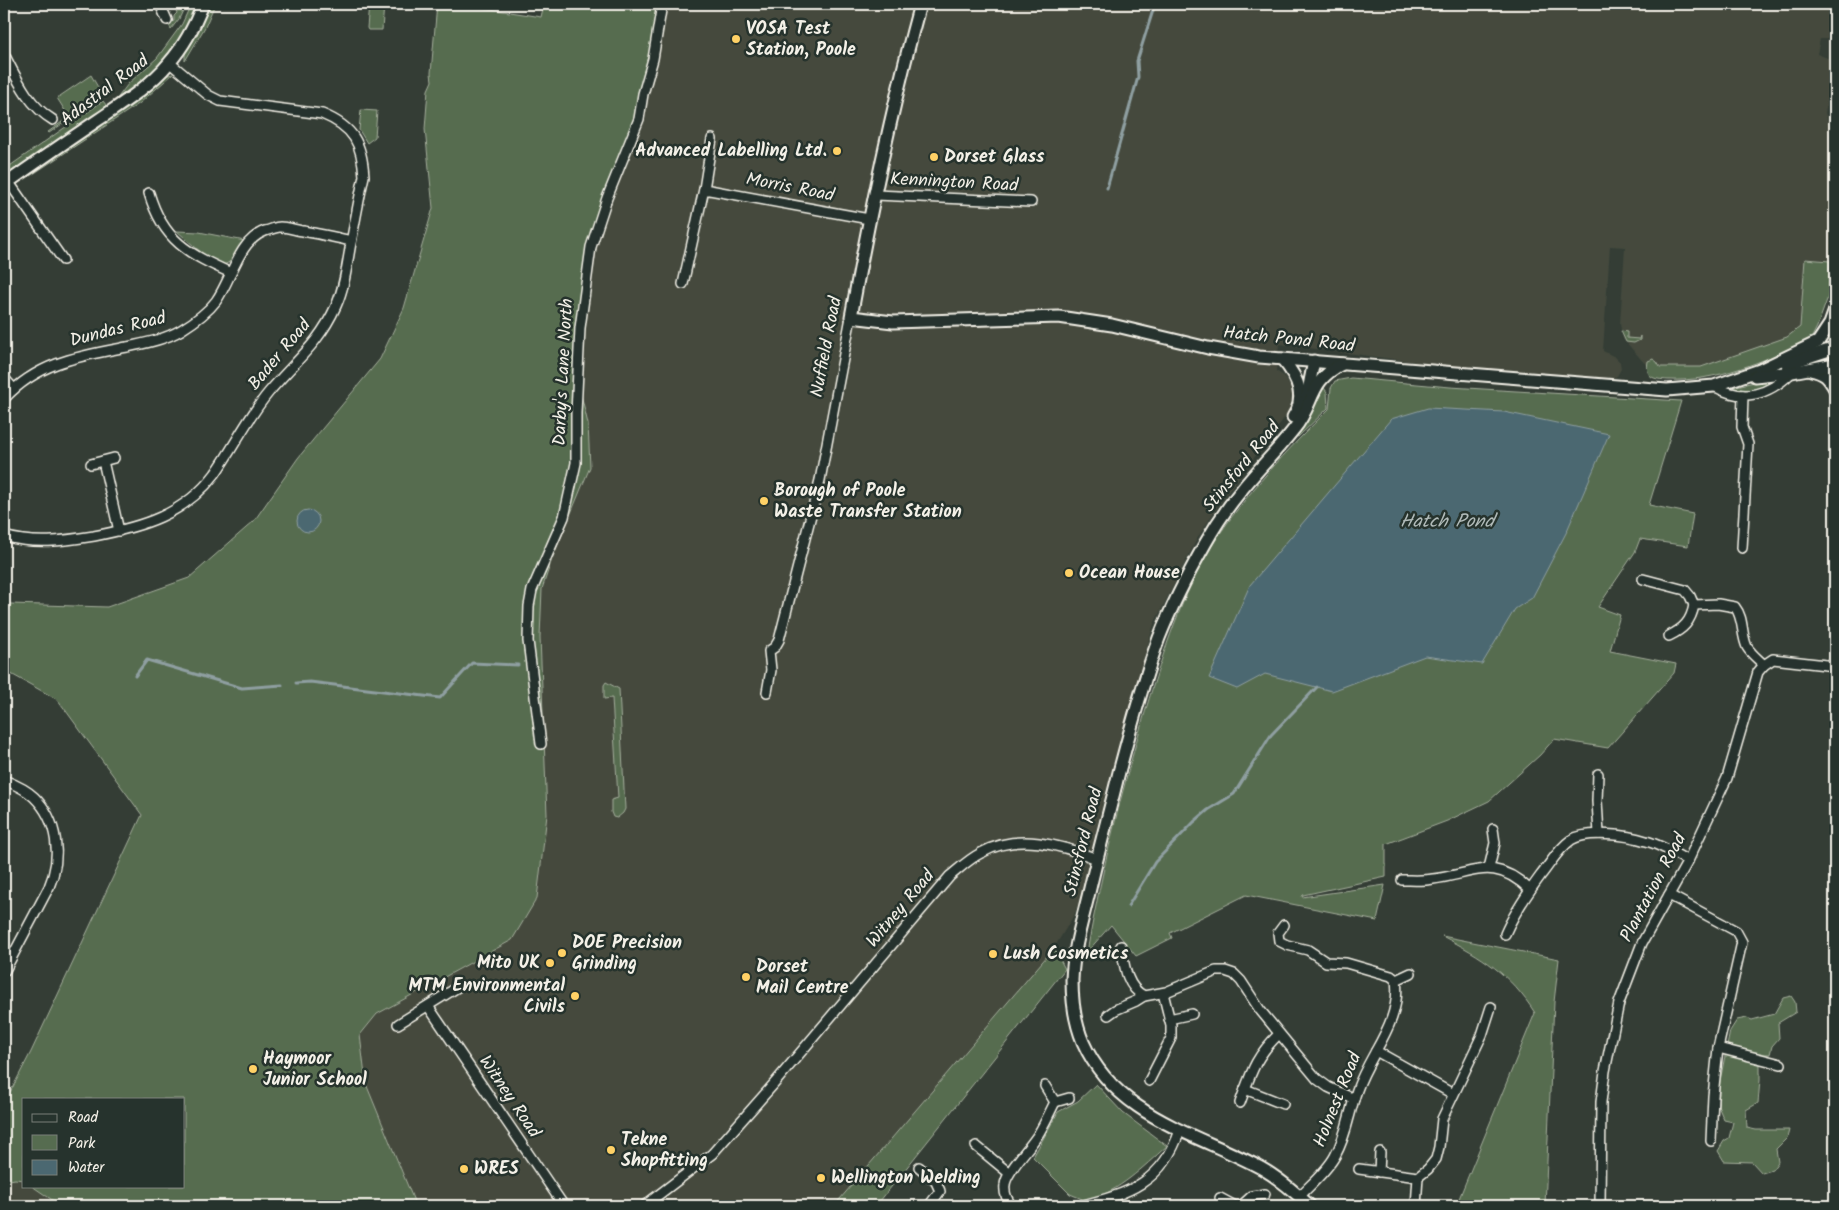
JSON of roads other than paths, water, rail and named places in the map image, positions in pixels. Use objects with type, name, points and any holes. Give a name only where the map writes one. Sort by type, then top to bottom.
[{"type":"street","points":[[160,4],[167,20]]},
{"type":"street","name":"Adastral Road","points":[[6,183],[132,96],[170,63],[191,32],[203,4]]},
{"type":"street","name":"Darby's Lane North","points":[[541,744],[528,640],[529,606],[532,590],[564,517],[576,464],[580,328],[591,247],[607,198],[639,118],[643,94],[653,59],[662,4]]},
{"type":"street","name":"Nuffield Road","points":[[767,692],[771,670],[769,650],[775,647],[779,640],[820,480],[869,219],[876,195],[905,60],[920,4]]},
{"type":"street","points":[[4,54],[22,88],[32,102],[53,120]]},
{"type":"street","name":"Bader Road","points":[[4,536],[21,540],[51,542],[119,531],[156,520],[189,501],[215,474],[234,441],[268,392],[313,346],[327,326],[337,305],[344,284],[364,176],[363,161],[356,140],[348,129],[335,119],[322,114],[220,101],[203,91],[170,63]]},
{"type":"street","points":[[683,284],[704,189],[712,139]]},
{"type":"street","points":[[6,183],[63,260]]},
{"type":"street","name":"Morris Road","points":[[704,189],[869,219]]},
{"type":"street","points":[[149,193],[154,212],[172,238],[195,256],[231,274]]},
{"type":"street","name":"Kennington Road","points":[[876,195],[1031,202]]},
{"type":"street","name":"Dundas Road","points":[[4,399],[26,379],[59,361],[148,343],[179,331],[203,314],[215,302],[241,254],[251,240],[263,232],[280,227],[351,240]]},
{"type":"street","points":[[1726,382],[1760,370],[1818,342],[1830,324],[1835,310]]},
{"type":"street","name":"Hatch Pond Road","points":[[851,317],[893,322],[1059,317],[1112,326],[1208,348],[1259,357],[1658,390],[1714,386],[1726,382]]},
{"type":"street","points":[[1760,375],[1788,363],[1835,348]]},
{"type":"street","points":[[1266,461],[1298,410],[1301,393],[1290,368],[1282,359]]},
{"type":"street","name":"Stinsford Road","points":[[1304,413],[1314,361]]},
{"type":"street","name":"Stinsford Road","points":[[1310,1206],[1300,1196],[1263,1169],[1151,1116],[1128,1100],[1109,1082],[1082,1040],[1072,996],[1072,980],[1078,937],[1131,726],[1160,637],[1179,593],[1206,543],[1238,493],[1296,427],[1321,378],[1329,370],[1342,364]]},
{"type":"street","points":[[1726,382],[1835,364]]},
{"type":"street","points":[[1807,370],[1821,372],[1828,376],[1835,389]]},
{"type":"street","points":[[1714,386],[1732,394],[1753,394],[1772,389],[1792,372]]},
{"type":"street","points":[[4,378],[14,388]]},
{"type":"street","points":[[1742,548],[1748,444],[1742,427],[1743,395]]},
{"type":"street","points":[[91,464],[114,458]]},
{"type":"street","points":[[102,461],[119,531]]},
{"type":"street","points":[[1643,579],[1685,590],[1690,596],[1694,606],[1688,622],[1682,630],[1669,636]]},
{"type":"street","points":[[1694,606],[1718,604],[1735,607],[1740,614],[1747,647],[1764,664],[1773,659],[1835,666]]},
{"type":"street","name":"Plantation Road","points":[[1600,1206],[1601,1102],[1605,1071],[1619,1003],[1642,944],[1688,860],[1727,778],[1758,672],[1764,664]]},
{"type":"street","points":[[1598,774],[1599,834]]},
{"type":"street","points":[[4,780],[33,795],[42,805],[52,824],[56,853],[52,880],[4,972]]},
{"type":"street","points":[[1489,868],[1495,844],[1493,829]]},
{"type":"street","points":[[1505,934],[1511,920],[1530,890],[1558,853],[1571,840],[1584,835],[1599,834],[1645,840],[1688,860]]},
{"type":"street","name":"Witney Road","points":[[644,1206],[712,1154],[950,876],[965,863],[982,852],[1000,845],[1022,842],[1055,845],[1097,859]]},
{"type":"street","points":[[1402,880],[1433,879],[1489,868],[1510,875],[1530,890]]},
{"type":"street","points":[[1669,894],[1730,927],[1740,936],[1741,949],[1718,1048],[1713,1096],[1712,1141]]},
{"type":"street","points":[[1284,925],[1278,933],[1279,941],[1308,950],[1326,962],[1346,963],[1368,968],[1391,976],[1396,980],[1411,973]]},
{"type":"street","points":[[1121,946],[1130,983],[1134,990],[1144,996]]},
{"type":"street","points":[[1108,1015],[1144,996],[1179,988],[1216,971],[1234,974],[1241,980],[1260,1010],[1317,1079],[1328,1087],[1354,1099]]},
{"type":"street","name":"Holnest Road","points":[[1300,1196],[1334,1158],[1342,1144],[1354,1099],[1367,1065],[1387,1034],[1394,1013],[1397,995],[1396,980]]},
{"type":"street","points":[[398,1024],[458,987]]},
{"type":"street","points":[[1148,1080],[1171,1038],[1163,992]]},
{"type":"street","name":"Witney Road","points":[[428,1006],[564,1206]]},
{"type":"street","points":[[1359,1169],[1418,1177],[1428,1169],[1436,1158],[1440,1147],[1442,1119],[1482,1035],[1491,1007]]},
{"type":"street","points":[[1169,1019],[1192,1014]]},
{"type":"street","points":[[1240,1104],[1260,1054],[1279,1034]]},
{"type":"street","points":[[1718,1048],[1781,1064]]},
{"type":"street","points":[[1376,1050],[1454,1094]]},
{"type":"street","points":[[1045,1086],[1054,1102]]},
{"type":"street","points":[[1245,1089],[1283,1104]]},
{"type":"street","points":[[1011,1206],[1006,1196],[1005,1184],[1009,1173],[1039,1133],[1054,1102],[1069,1098]]},
{"type":"street","points":[[1079,1206],[1104,1203],[1142,1184],[1155,1174],[1174,1147],[1180,1130]]},
{"type":"street","points":[[976,1146],[1009,1173]]},
{"type":"street","points":[[1379,1172],[1380,1152]]},
{"type":"street","points":[[919,1167],[936,1182],[940,1191],[928,1206]]},
{"type":"street","points":[[1416,1206],[1419,1191],[1418,1177]]},
{"type":"street","points":[[1241,1206],[1252,1196],[1265,1194]]},
{"type":"street","points":[[1220,1198],[1235,1206]]},
{"type":"water","name":"Hatch Pond","points":[[1428,408],[1504,412],[1609,434],[1566,533],[1532,598],[1515,609],[1482,664],[1425,656],[1332,691],[1265,674],[1237,689],[1209,678],[1250,585],[1391,419]]},
{"type":"water","points":[[304,510],[312,510],[319,517],[319,525],[312,532],[304,532],[297,525],[297,517]]},
{"type":"waterway","points":[[1107,188],[1138,77],[1137,61],[1155,4]]},
{"type":"waterway","points":[[135,676],[147,660],[242,688],[282,685]]},
{"type":"waterway","points":[[296,683],[310,682],[440,698],[472,663],[518,665]]},
{"type":"waterway","points":[[1128,906],[1155,862],[1194,822],[1208,810],[1234,794],[1271,735],[1317,687]]},
{"type":"place","name":"VOSA Test Station, Poole","points":[[736,39]]},
{"type":"place","name":"Advanced Labelling Ltd.","points":[[837,151]]},
{"type":"place","name":"Dorset Glass","points":[[934,157]]},
{"type":"place","name":"Borough of Poole Waste Transfer Station","points":[[764,501]]},
{"type":"place","name":"Ocean House","points":[[1069,573]]},
{"type":"place","name":"DOE Precision Grinding","points":[[562,953]]},
{"type":"place","name":"Lush Cosmetics","points":[[993,954]]},
{"type":"place","name":"Mito UK","points":[[550,963]]},
{"type":"place","name":"Dorset Mail Centre","points":[[746,977]]},
{"type":"place","name":"MTM Environmental Civils","points":[[575,996]]},
{"type":"place","name":"Haymoor Junior School","points":[[253,1069]]},
{"type":"place","name":"Tekne Shopfitting","points":[[611,1150]]},
{"type":"place","name":"WRES","points":[[464,1169]]},
{"type":"place","name":"Wellington Welding","points":[[821,1178]]}]
